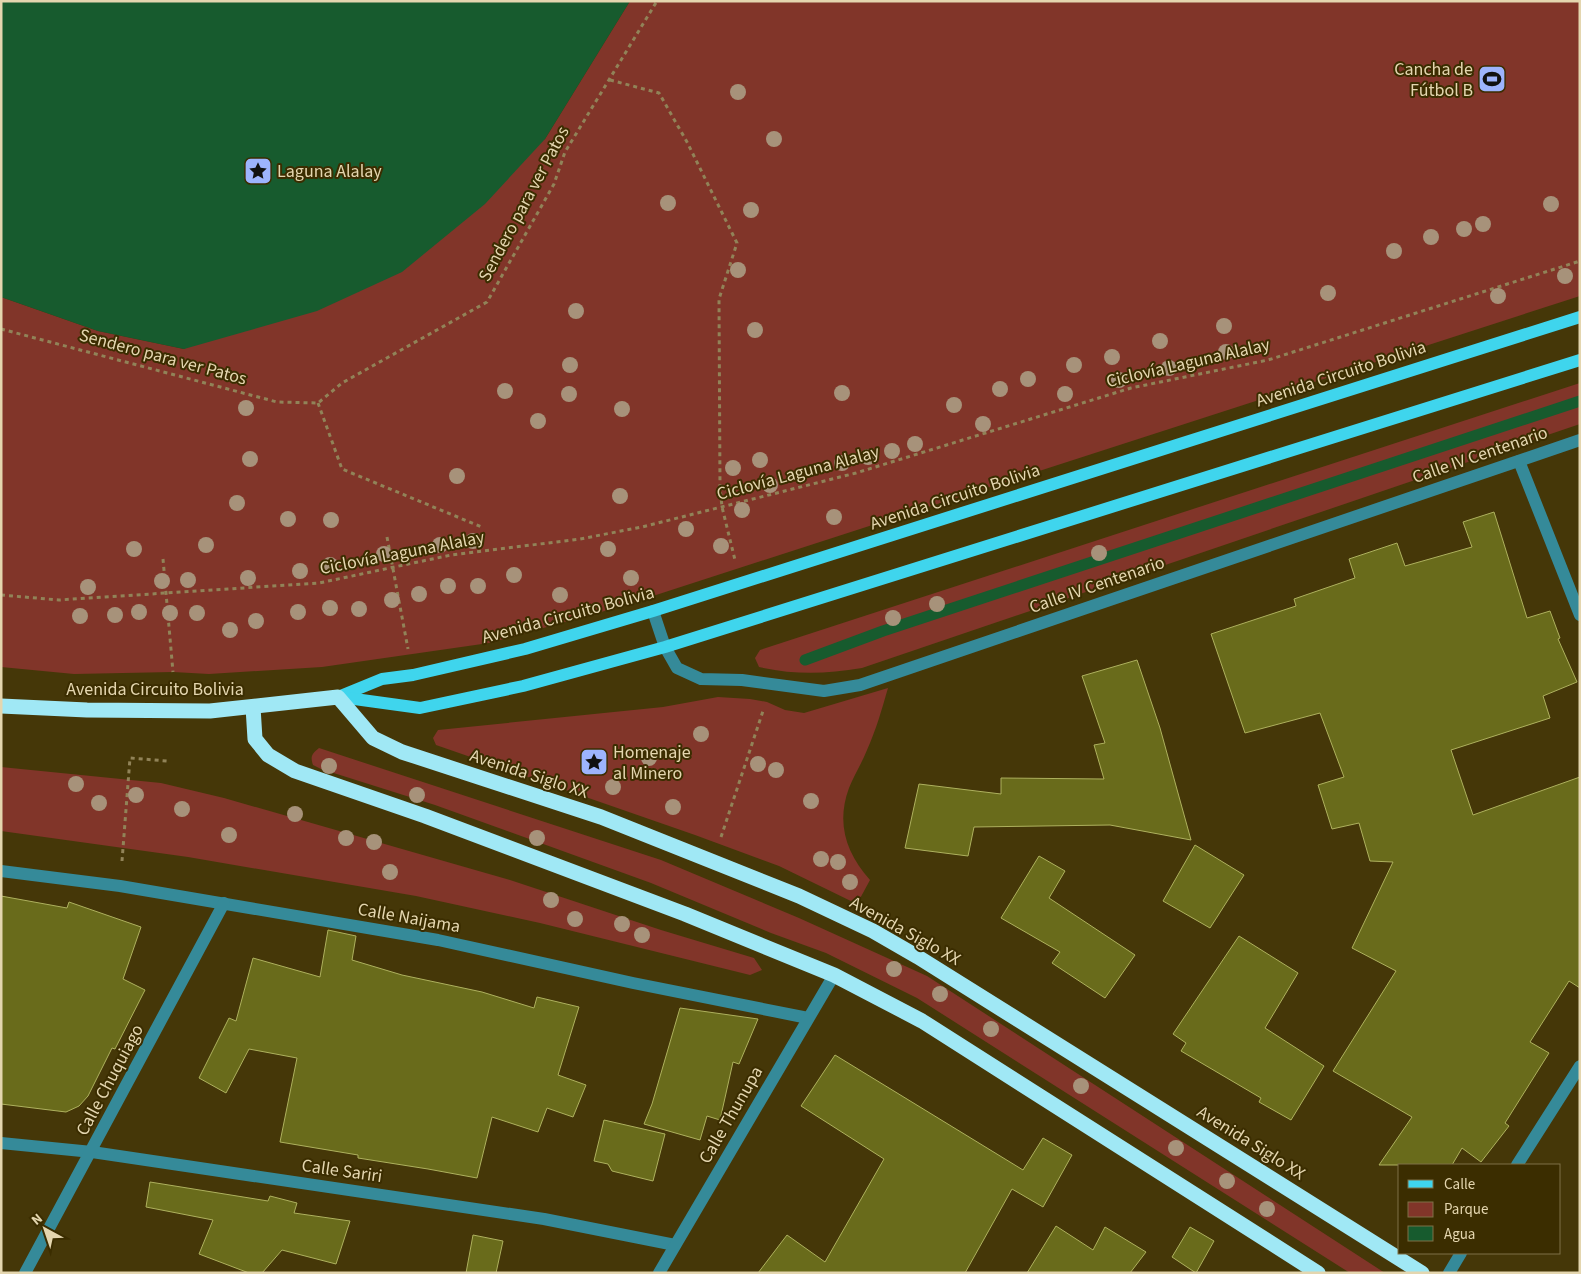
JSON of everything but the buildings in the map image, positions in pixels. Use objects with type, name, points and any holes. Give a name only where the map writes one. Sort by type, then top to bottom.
[{"type":"highway","name":"Avenida Circuito Bolivia","points":[[1,706],[87,710],[210,711],[338,697]]},
{"type":"highway","name":"Avenida Siglo XX","points":[[338,697],[373,738],[402,752],[601,817],[799,896],[873,931],[918,957],[1422,1273]]},
{"type":"highway","points":[[253,707],[255,739],[268,756],[294,771],[462,830],[685,914],[834,975],[922,1021],[1318,1273]]},
{"type":"main road","name":"Avenida Circuito Bolivia","points":[[338,697],[382,679],[413,674],[526,648],[653,612],[1580,317]]},
{"type":"main road","name":"Avenida Circuito Bolivia","points":[[338,697],[420,708],[522,686],[665,647],[1580,360]]},
{"type":"street","name":"Calle IV Centenario","points":[[653,612],[665,647],[677,668],[701,679],[742,680],[824,691],[860,686],[1580,440]]},
{"type":"street","points":[[1519,460],[1580,614]]},
{"type":"street","name":"Calle Naijama","points":[[1,871],[120,886],[438,940],[633,983],[808,1018]]},
{"type":"street","name":"Calle Chuquiago","points":[[25,1273],[92,1152],[224,903]]},
{"type":"street","name":"Calle Thunupa","points":[[659,1273],[834,975]]},
{"type":"street","points":[[1518,1164],[1580,1066]]},
{"type":"street","name":"Calle Sariri","points":[[1,1143],[92,1152],[544,1219],[675,1245]]},
{"type":"street","points":[[1449,1273],[1460,1254]]},
{"type":"path","name":"Sendero para ver Patos","points":[[1,328],[277,402],[318,404],[342,382],[487,302],[554,184],[564,152],[657,1]]},
{"type":"path","points":[[610,80],[659,93],[687,142],[737,243],[719,299],[720,487],[722,507],[740,585]]},
{"type":"path","name":"Ciclovía Laguna Alalay","points":[[1,595],[59,600],[319,583],[450,555],[580,539],[642,527],[856,473],[1132,388],[1268,360],[1580,262]]},
{"type":"path","points":[[318,404],[342,469],[484,528]]},
{"type":"path","points":[[387,537],[413,674]]},
{"type":"path","points":[[163,559],[173,672]]},
{"type":"path","points":[[720,840],[765,705]]},
{"type":"path","points":[[120,886],[130,758],[167,761]]},
{"type":"green space","points":[[630,1],[1580,1],[1580,296],[619,607],[489,643],[322,667],[209,674],[173,672],[74,674],[1,667],[1,297],[98,331],[184,349],[545,139]]},
{"type":"green space","points":[[1580,383],[1580,424],[862,668],[823,672],[786,671],[759,667],[755,658],[760,650]]},
{"type":"green space","points":[[888,688],[873,735],[849,788],[843,813],[849,848],[870,880],[857,904],[779,866],[436,745],[433,738],[438,730],[663,707],[718,697],[767,702],[785,710],[804,713]]},
{"type":"green space","points":[[319,748],[661,860],[799,918],[927,976],[1385,1273],[1350,1273],[917,998],[826,953],[771,933],[651,883],[435,805],[321,769],[313,765],[312,759],[313,754]]},
{"type":"green space","points":[[1,767],[161,783],[224,798],[510,880],[661,930],[754,958],[762,970],[750,975],[540,923],[416,896],[188,857],[1,831]]},
{"type":"water","name":"Laguna Alalay","points":[[1,1],[630,1],[545,139],[485,204],[402,272],[317,311],[184,349],[98,331],[1,297]]},
{"type":"waterway","points":[[805,660],[883,631],[1580,401]]},
{"type":"place","name":"Cancha de Fútbol B","points":[[1492,79]]},
{"type":"place","name":"Laguna Alalay","points":[[258,171]]},
{"type":"place","name":"Homenaje al Minero","points":[[594,762]]}]
